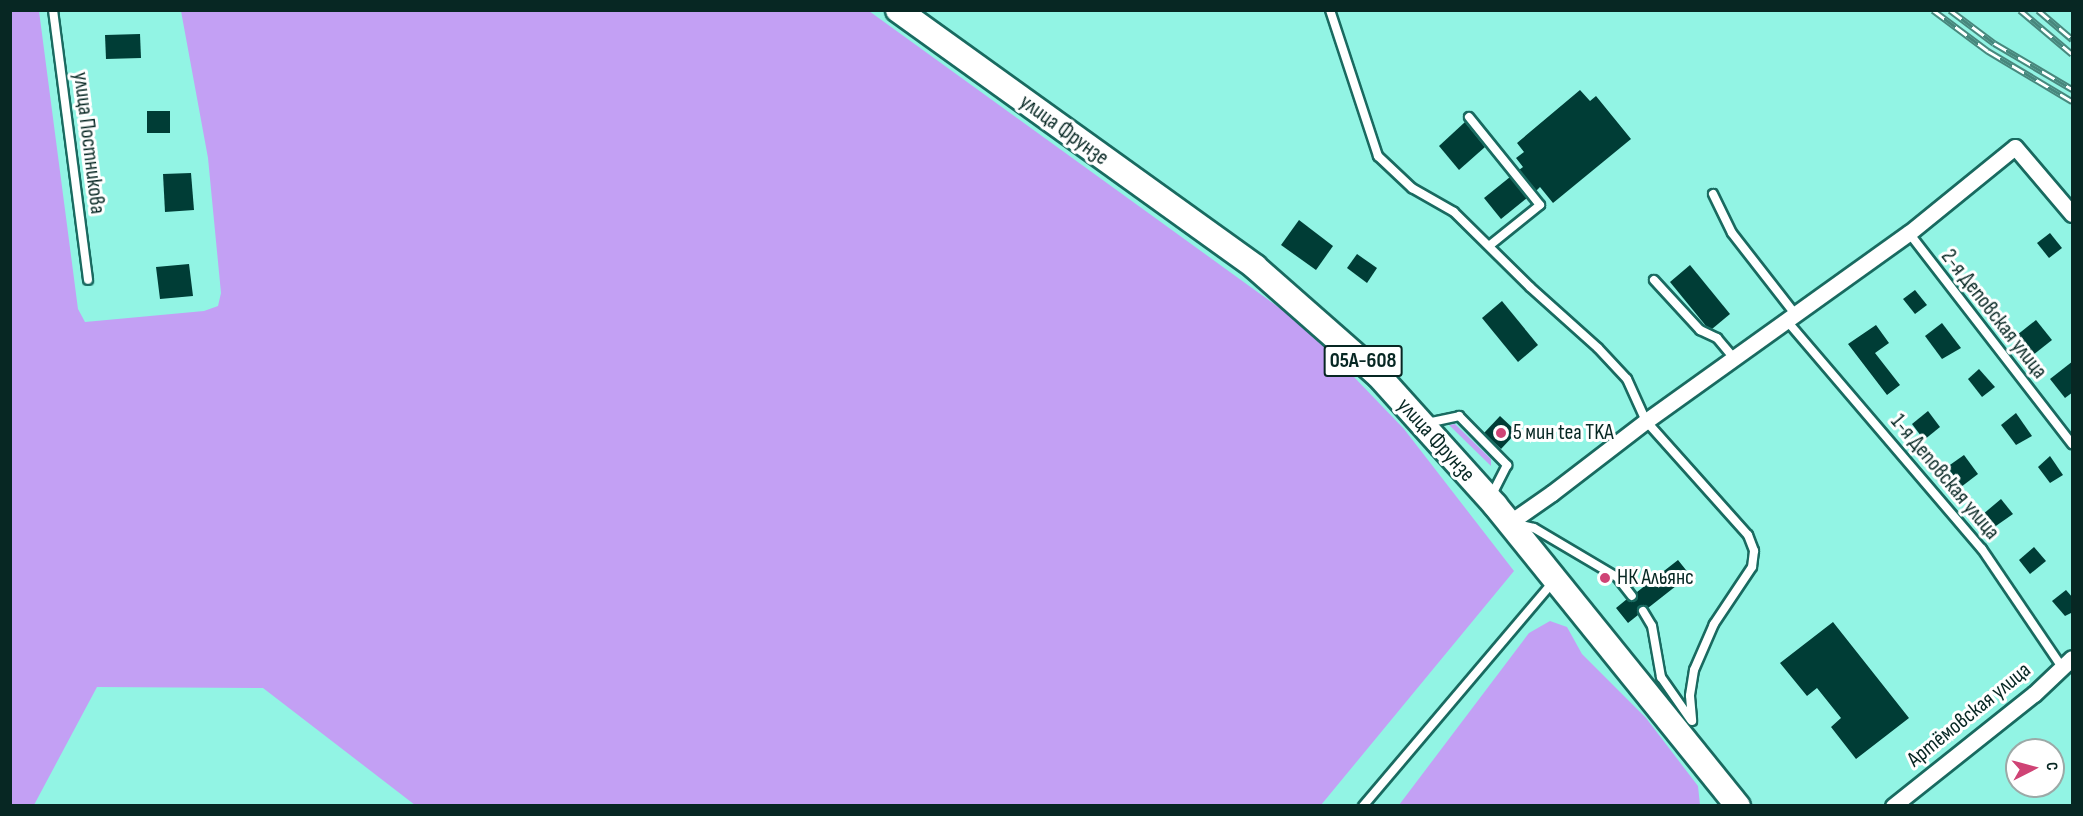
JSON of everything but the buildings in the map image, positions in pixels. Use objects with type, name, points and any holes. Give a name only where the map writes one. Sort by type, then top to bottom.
[{"type":"main road","name":"улица Фрунзе","points":[[898,10],[1255,267],[1377,375],[1489,499],[1555,579],[1689,731],[1738,806]]},
{"type":"street","points":[[1509,523],[1734,357],[1909,233],[2015,147],[2073,214]]},
{"type":"street","name":"Артёмовская улица","points":[[1893,806],[2034,694],[2067,662]]},
{"type":"lane","name":"улица Постникова","points":[[53,10],[88,280]]},
{"type":"lane","points":[[1329,10],[1378,156],[1412,188],[1454,212],[1530,287],[1598,348],[1627,379],[1646,421],[1748,535],[1754,551],[1752,567],[1714,624],[1694,670],[1690,696],[1689,731]]},
{"type":"lane","points":[[1469,117],[1540,205],[1490,245]]},
{"type":"lane","name":"1-я Деповская улица","points":[[1713,194],[1732,233],[1791,317],[1982,549],[2067,662]]},
{"type":"lane","name":"2-я Деповская улица","points":[[1909,233],[2073,444]]},
{"type":"lane","points":[[1654,280],[1700,330],[1718,338],[1734,357]]},
{"type":"lane","points":[[1422,424],[1459,416],[1507,465],[1489,499]]},
{"type":"lane","points":[[1509,523],[1534,528],[1617,577],[1632,596]]},
{"type":"lane","points":[[1363,806],[1555,579]]},
{"type":"lane","points":[[1643,611],[1652,626],[1661,677],[1689,731]]},
{"type":"shaded area","points":[[10,11],[39,11],[78,309],[85,322],[204,311],[218,306],[221,293],[208,158],[181,11],[869,11],[1306,327],[1404,429],[1514,571],[1321,805],[415,805],[263,688],[97,687],[34,805],[11,805]]},
{"type":"shaded area","points":[[1455,424],[1491,459],[1491,466],[1449,425]]},
{"type":"shaded area","points":[[1550,621],[1567,627],[1582,654],[1646,718],[1698,786],[1700,805],[1399,805],[1529,633]]},
{"type":"railway","points":[[1933,10],[1988,51],[2072,101]]},
{"type":"railway","points":[[1950,10],[1994,43],[2072,89]]},
{"type":"railway","points":[[2020,10],[2072,54]]},
{"type":"railway","points":[[2038,10],[2072,39]]},
{"type":"place","name":"5 мин tea TKA","points":[[1501,433]]},
{"type":"place","name":"НК Альянс","points":[[1605,578]]}]
